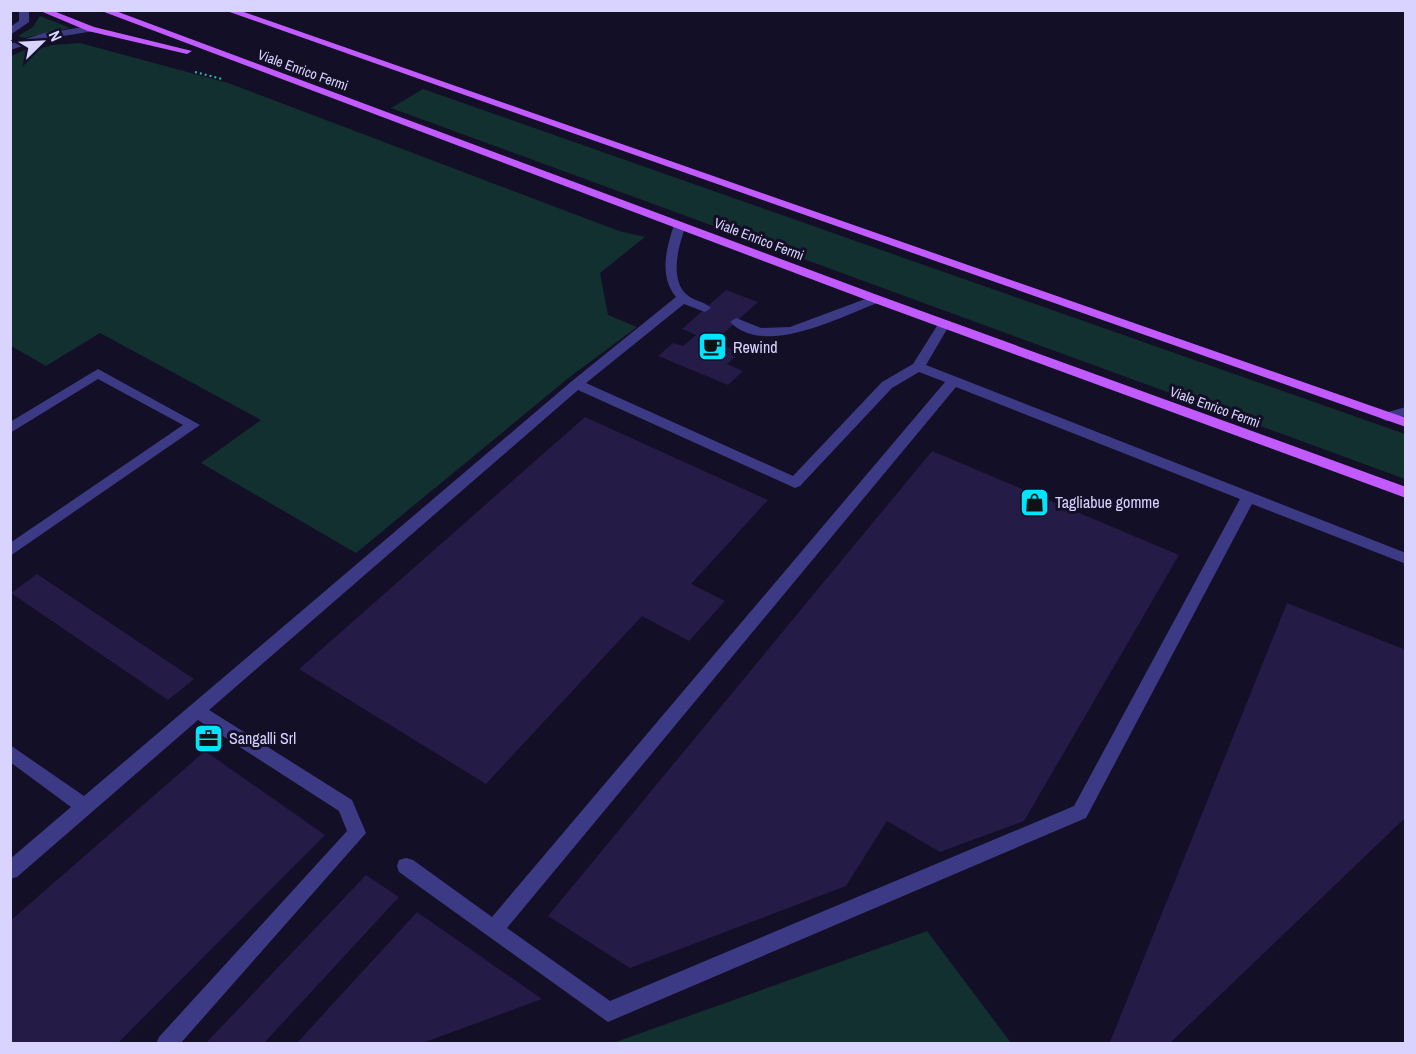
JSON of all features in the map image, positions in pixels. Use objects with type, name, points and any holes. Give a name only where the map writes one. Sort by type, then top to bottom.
[{"type":"main road","points":[[42,10],[91,29],[243,63]]},
{"type":"main road","name":"Viale Enrico Fermi","points":[[103,10],[876,299],[1406,493]]},
{"type":"main road","name":"Viale Enrico Fermi","points":[[228,10],[1406,423]]},
{"type":"street","points":[[10,32],[24,22],[24,10]]},
{"type":"street","points":[[10,46],[44,36],[91,29]]},
{"type":"street","points":[[680,225],[673,244],[672,277],[683,298],[705,308]]},
{"type":"street","points":[[10,871],[577,384],[683,298]]},
{"type":"street","points":[[736,322],[759,332],[792,331],[876,299]]},
{"type":"street","points":[[577,384],[795,483],[887,385],[918,367],[944,324]]},
{"type":"street","points":[[918,367],[1406,559]]},
{"type":"street","points":[[10,429],[98,373],[193,425],[10,551]]},
{"type":"street","points":[[494,929],[953,381]]},
{"type":"street","points":[[1386,417],[1406,411]]},
{"type":"street","points":[[406,866],[609,1012],[1080,812],[1248,496]]},
{"type":"street","points":[[166,1044],[357,833],[346,806],[197,711]]},
{"type":"street","points":[[10,752],[85,807]]},
{"type":"green space","points":[[40,16],[70,28],[24,38],[18,36],[33,27]]},
{"type":"green space","points":[[80,43],[228,83],[619,231],[645,237],[600,273],[608,315],[637,327],[571,376],[356,553],[201,463],[261,420],[100,333],[46,366],[11,346],[11,56],[27,49],[31,51],[52,45]]},
{"type":"green space","points":[[423,89],[1405,434],[1405,479],[391,108]]},
{"type":"green space","points":[[927,931],[1011,1043],[613,1043]]},
{"type":"building","points":[[726,290],[758,302],[714,342],[740,352],[727,364],[743,371],[728,385],[658,356],[673,343],[683,346],[696,335],[682,329]]},
{"type":"building","points":[[585,417],[768,500],[691,584],[725,601],[689,641],[642,616],[486,784],[299,669]]},
{"type":"building","points":[[932,451],[1179,555],[1024,821],[940,852],[887,821],[846,886],[630,968],[548,916]]},
{"type":"building","points":[[37,574],[194,679],[168,700],[11,593]]},
{"type":"building","points":[[1287,603],[1406,650],[1406,817],[1169,1044],[1114,1044],[1110,1042]]},
{"type":"building","points":[[205,751],[325,835],[117,1044],[10,1044],[10,921]]},
{"type":"building","points":[[366,875],[399,897],[263,1044],[205,1044]]},
{"type":"building","points":[[417,912],[542,999],[420,1044],[296,1044]]},
{"type":"place","name":"Rewind","points":[[712,347]]},
{"type":"place","name":"Tagliabue gomme","points":[[1034,502]]},
{"type":"place","name":"Sangalli Srl","points":[[208,738]]}]
